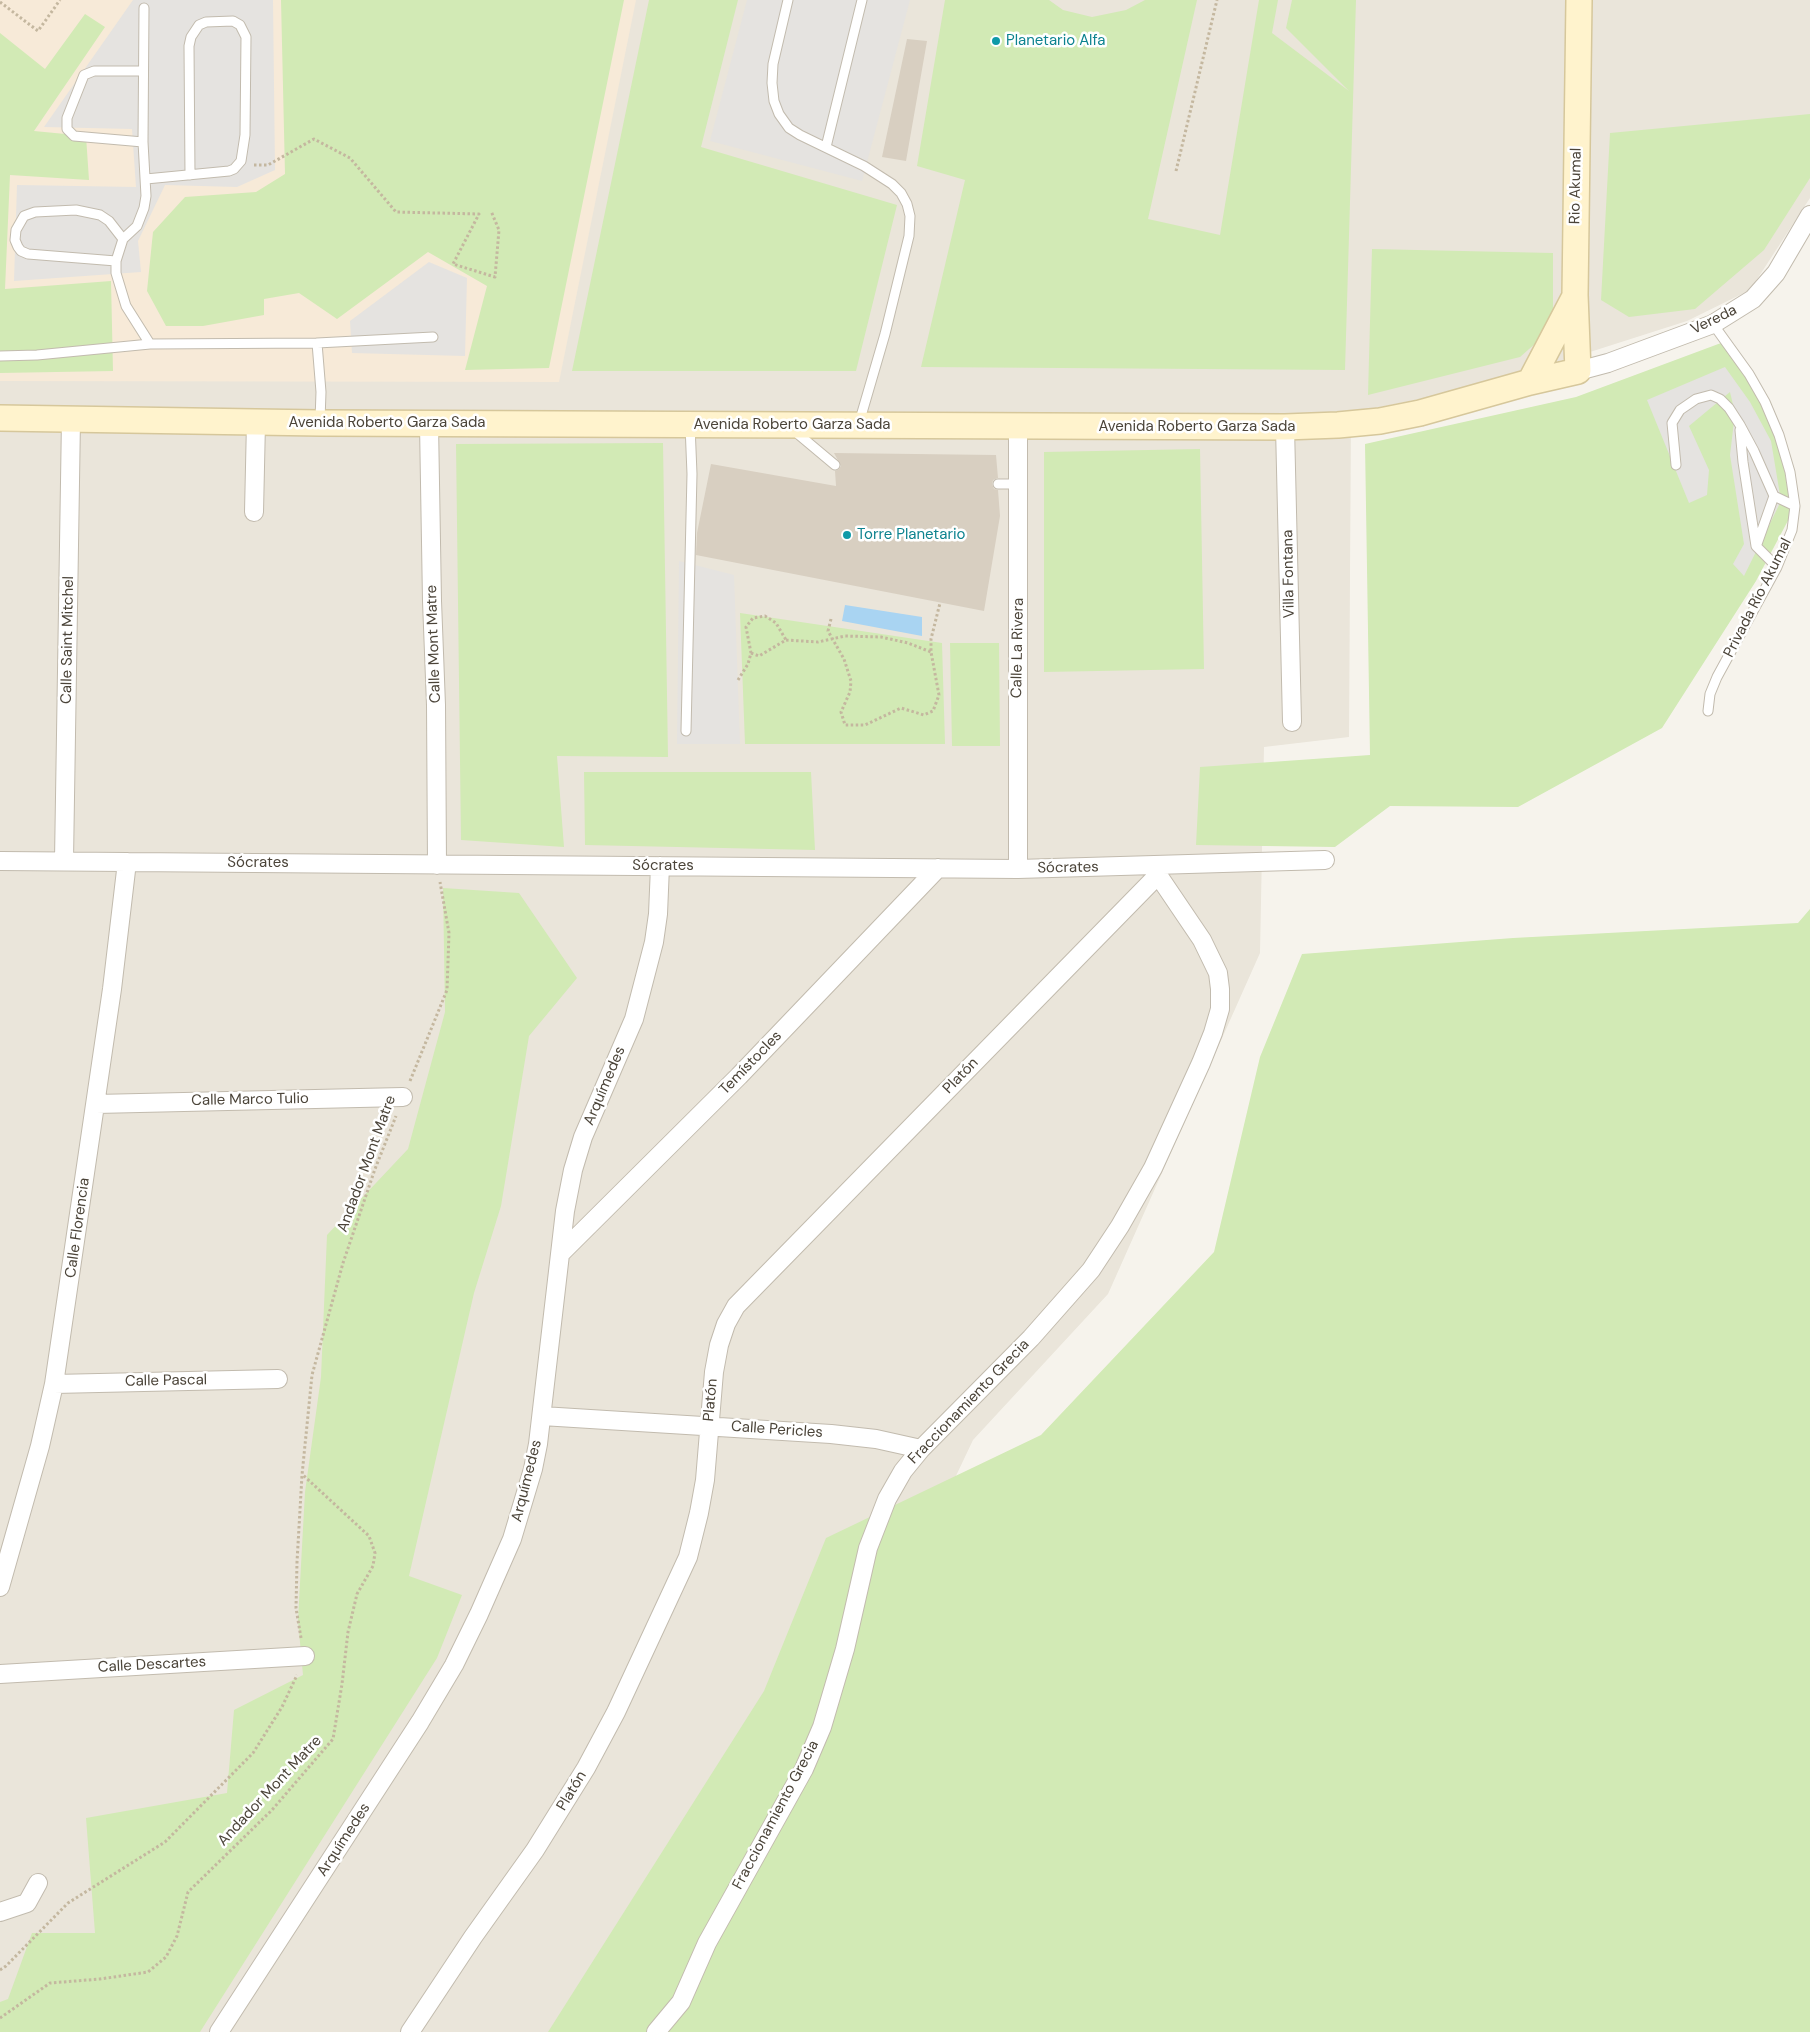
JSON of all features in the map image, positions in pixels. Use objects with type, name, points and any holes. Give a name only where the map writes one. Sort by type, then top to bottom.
[{"type":"street","name":"Rio Akumal","points":[[1578,372],[1575,296],[1579,0]]},
{"type":"street","name":"Vereda","points":[[1578,372],[1608,363],[1713,324],[1754,299],[1776,273],[1810,215]]},
{"type":"street","points":[[1530,382],[1575,296]]},
{"type":"street","name":"Avenida Roberto Garza Sada","points":[[0,418],[429,424],[1338,426],[1380,421],[1420,413],[1530,382],[1578,372]]},
{"type":"street","name":"Calle Saint Mitchel","points":[[64,860],[71,419]]},
{"type":"street","points":[[254,512],[256,422]]},
{"type":"street","name":"Calle Mont Matre","points":[[429,424],[436,705],[437,864]]},
{"type":"street","name":"Calle La Rivera","points":[[1018,426],[1018,869]]},
{"type":"street","name":"Villa Fontana","points":[[1285,427],[1292,722]]},
{"type":"street","name":"Sócrates","points":[[0,861],[1157,870],[1325,860]]},
{"type":"street","name":"Calle Florencia","points":[[0,1587],[40,1446],[54,1384],[96,1104],[127,862]]},
{"type":"street","name":"Arquímedes","points":[[219,2032],[415,1731],[454,1665],[512,1539],[533,1469],[542,1416],[565,1211],[573,1170],[581,1145],[634,1019],[646,977],[658,914],[660,866]]},
{"type":"street","name":"Temístocles","points":[[560,1254],[739,1076],[938,868]]},
{"type":"street","name":"Platón","points":[[410,2032],[473,1937],[535,1850],[586,1768],[616,1712],[688,1557],[705,1480],[709,1426],[719,1345],[726,1324],[736,1306],[1157,870]]},
{"type":"street","name":"Fraccionamiento Grecia","points":[[656,2032],[681,2002],[707,1943],[804,1769],[822,1727],[836,1682],[868,1548],[876,1523],[887,1499],[903,1472],[921,1449],[1031,1338],[1091,1270],[1120,1226],[1153,1168],[1213,1033],[1220,1009],[1218,972],[1202,940],[1157,870]]},
{"type":"street","name":"Calle Marco Tulio","points":[[96,1104],[404,1097]]},
{"type":"street","name":"Calle Pascal","points":[[54,1384],[278,1379]]},
{"type":"street","name":"Calle Pericles","points":[[542,1416],[831,1434],[921,1449]]},
{"type":"street","name":"Calle Descartes","points":[[0,1674],[305,1656]]},
{"type":"street","points":[[0,1912],[27,1903],[38,1883]]},
{"type":"lane","points":[[788,0],[773,64],[772,83],[774,101],[779,114],[789,128],[864,166],[892,184],[901,193],[910,216],[909,236],[888,325],[858,426]]},
{"type":"lane","points":[[826,147],[862,0]]},
{"type":"lane","points":[[144,8],[143,142],[146,179],[144,208],[137,226],[123,239],[116,261],[118,284],[126,306],[150,344]]},
{"type":"lane","points":[[146,179],[190,175],[229,171],[238,165],[243,156],[245,135],[246,37],[240,24],[233,22],[206,22],[194,30],[189,46],[190,175]]},
{"type":"lane","points":[[143,71],[94,71],[84,75],[68,118],[68,129],[74,136],[143,142]]},
{"type":"lane","points":[[116,261],[28,254],[21,251],[18,247],[15,240],[16,230],[24,216],[35,212],[76,210],[100,215],[109,221],[123,239]]},
{"type":"lane","name":"Privada Río Akumal","points":[[1708,711],[1710,694],[1717,677],[1776,567],[1792,530],[1795,506],[1790,472],[1782,444],[1765,402],[1749,374],[1713,324]]},
{"type":"lane","points":[[0,356],[37,355],[150,344],[316,343],[433,337]]},
{"type":"lane","points":[[316,343],[321,392],[320,423]]},
{"type":"lane","points":[[1676,465],[1672,423],[1680,410],[1696,399],[1711,395],[1720,399],[1740,425],[1774,496],[1795,506]]},
{"type":"lane","points":[[686,732],[692,474],[690,425]]},
{"type":"lane","points":[[1740,425],[1743,462],[1756,546],[1776,567]]},
{"type":"lane","points":[[796,426],[798,434],[835,465]]},
{"type":"lane","points":[[998,484],[1018,484]]},
{"type":"lane","points":[[1756,546],[1774,496]]},
{"type":"path","points":[[0,2],[38,31],[60,0]]},
{"type":"path","points":[[1176,171],[1217,0]]},
{"type":"path","points":[[238,165],[268,165],[314,139],[350,158],[396,212],[479,214],[453,264],[496,277],[500,230],[491,210]]},
{"type":"path","points":[[830,619],[828,631],[844,659],[851,681],[850,692],[840,712],[844,725],[865,725],[901,708],[924,715],[933,711],[939,695],[931,652],[931,639],[940,602]]},
{"type":"path","points":[[738,680],[748,664],[751,653],[746,627],[753,618],[765,616],[776,623],[786,640]]},
{"type":"path","points":[[751,653],[760,656],[786,640],[818,642],[846,636],[881,637],[931,652]]},
{"type":"path","name":"Andador Mont Matre","points":[[305,1656],[296,1608],[302,1474],[312,1375],[346,1254],[374,1168],[447,990],[449,933],[437,864]]},
{"type":"path","name":"Andador Mont Matre","points":[[0,2018],[50,1984],[148,1972],[166,1957],[177,1936],[188,1892],[272,1810],[333,1739],[348,1632],[357,1594],[373,1566],[375,1553],[369,1536],[302,1474]]},
{"type":"path","points":[[0,1970],[68,1903],[165,1842],[253,1753],[282,1707],[305,1656]]},
{"type":"shaded area","points":[[0,0],[1810,0],[1810,198],[1750,290],[1687,321],[1590,352],[1448,393],[1351,413],[1349,737],[1264,747],[1260,953],[1108,1294],[973,1440],[692,2032],[0,2032]]},
{"type":"shaded area","points":[[0,0],[636,0],[559,382],[0,381]]},
{"type":"shaded area","points":[[133,0],[273,0],[275,170],[237,187],[165,185],[138,241],[141,272],[14,281],[17,185],[136,187],[132,129],[44,127]]},
{"type":"shaded area","points":[[747,0],[910,0],[862,181],[710,141]]},
{"type":"shaded area","points":[[429,262],[467,278],[465,356],[352,353],[350,321]]},
{"type":"shaded area","points":[[1725,367],[1750,402],[1771,441],[1781,501],[1744,576],[1733,564],[1744,544],[1730,455],[1735,413],[1730,392],[1689,426],[1709,470],[1707,495],[1689,503],[1647,400]]},
{"type":"shaded area","points":[[679,561],[734,575],[740,744],[677,744]]},
{"type":"green space","points":[[281,0],[624,0],[549,368],[465,370],[487,286],[428,252],[337,319],[299,293],[264,299],[264,315],[203,326],[166,326],[147,291],[153,232],[185,197],[256,192],[285,174]]},
{"type":"green space","points":[[649,0],[738,0],[701,147],[897,205],[856,371],[572,371]]},
{"type":"green space","points":[[945,0],[1049,0],[1063,10],[1092,17],[1126,10],[1145,0],[1197,0],[1148,219],[1220,235],[1259,0],[1278,0],[1272,33],[1349,91],[1286,28],[1292,0],[1356,0],[1345,370],[921,367],[965,180],[917,166]]},
{"type":"green space","points":[[85,14],[105,27],[34,131],[86,136],[89,180],[10,175],[5,289],[111,281],[113,371],[0,373],[0,33],[45,69]]},
{"type":"green space","points":[[1810,114],[1810,178],[1764,250],[1695,309],[1629,317],[1601,300],[1610,133]]},
{"type":"green space","points":[[1372,249],[1553,253],[1553,328],[1520,357],[1368,395]]},
{"type":"green space","points":[[1721,343],[1775,417],[1792,513],[1756,581],[1662,728],[1518,807],[1390,806],[1335,847],[1196,845],[1200,767],[1370,755],[1365,444],[1576,397]]},
{"type":"green space","points":[[663,443],[668,757],[557,756],[564,847],[461,840],[456,444]]},
{"type":"green space","points":[[1200,449],[1204,669],[1044,672],[1044,452]]},
{"type":"green space","points":[[740,613],[942,643],[945,744],[745,744]]},
{"type":"green space","points":[[950,643],[999,643],[1000,746],[952,746]]},
{"type":"green space","points":[[584,772],[811,772],[815,850],[585,845]]},
{"type":"green space","points":[[443,888],[519,893],[577,978],[529,1036],[501,1206],[474,1293],[409,1576],[462,1595],[437,1658],[200,2032],[0,2032],[0,2002],[8,1999],[32,1933],[95,1933],[86,1818],[227,1793],[234,1710],[303,1675],[298,1620],[305,1492],[321,1377],[327,1235],[408,1149],[445,1012]]},
{"type":"green space","points":[[1810,909],[1810,2032],[548,2032],[764,1691],[826,1538],[1041,1435],[1214,1252],[1260,1057],[1302,954],[1513,938],[1798,923]]},
{"type":"water","points":[[845,605],[922,617],[922,636],[842,621]]},
{"type":"building","points":[[907,39],[927,41],[906,161],[882,157]]},
{"type":"building","name":"Torre Planetario","points":[[834,453],[996,455],[998,478],[993,480],[992,484],[994,489],[998,490],[1000,516],[984,611],[696,555],[697,533],[711,464],[836,486],[835,471],[841,466]]},
{"type":"place","name":"Planetario Alfa","points":[[996,41]]},
{"type":"place","name":"Torre Planetario","points":[[847,535]]}]
